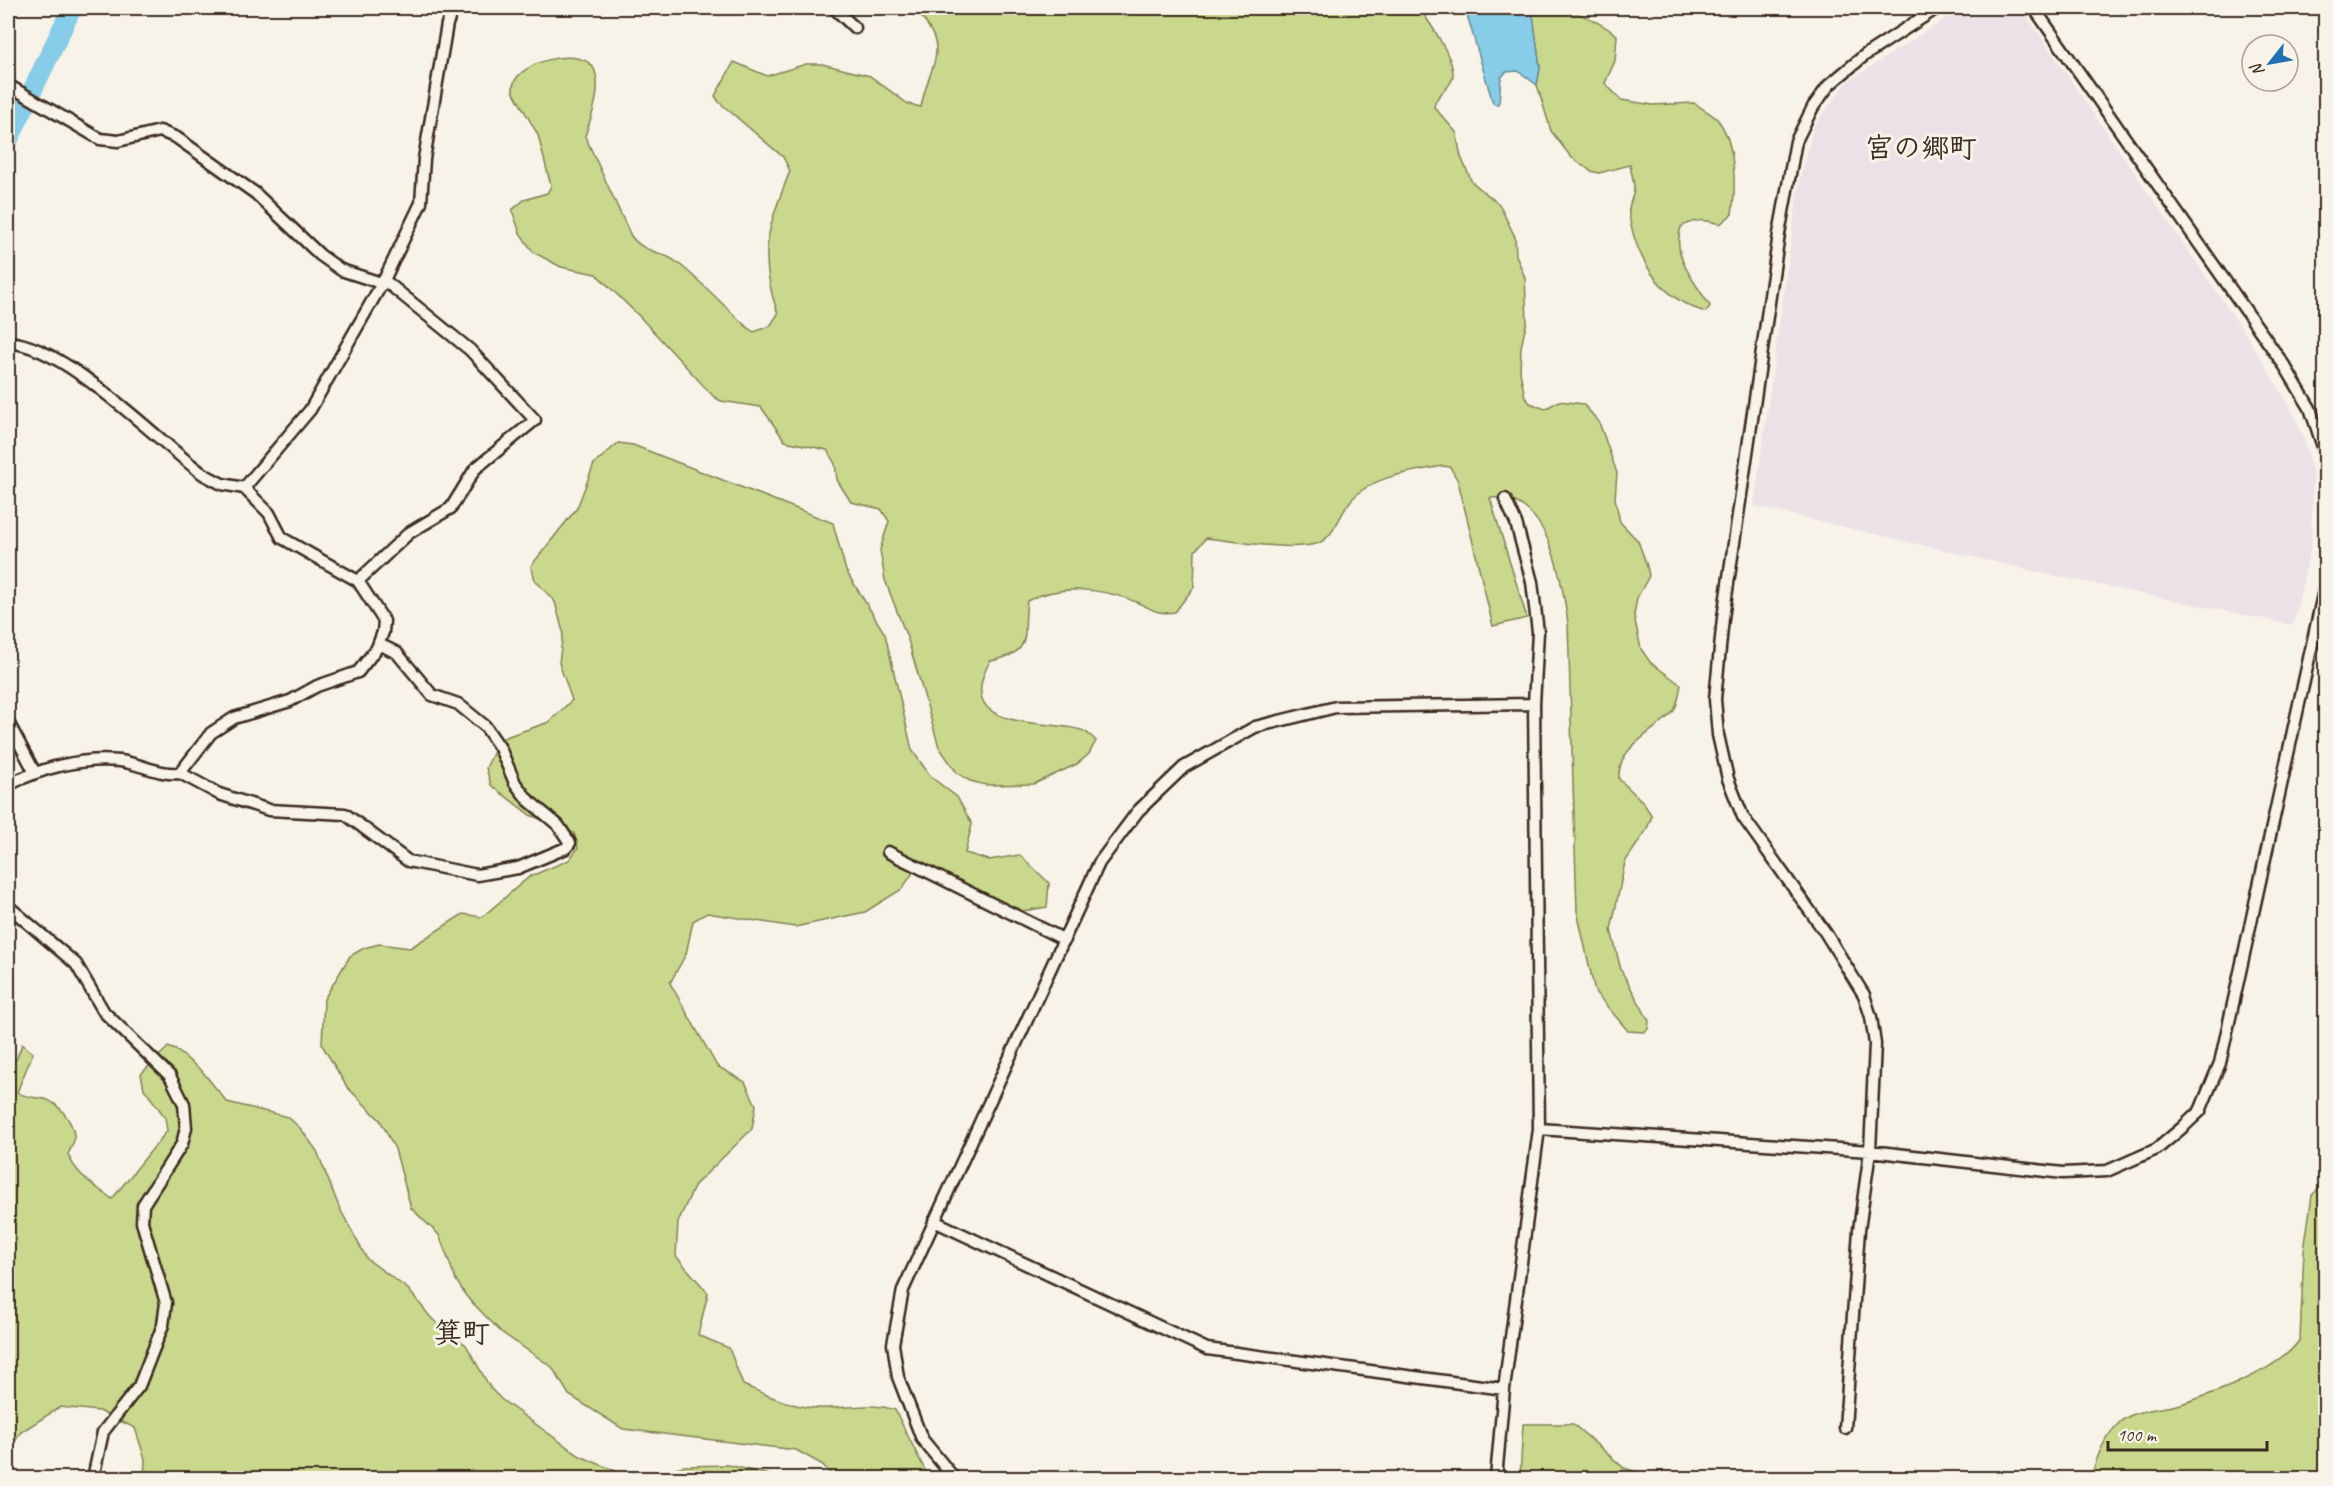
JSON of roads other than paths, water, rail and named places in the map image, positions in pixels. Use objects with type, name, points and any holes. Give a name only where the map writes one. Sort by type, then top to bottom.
[{"type":"street","points":[[244,488],[310,410],[382,281],[421,203],[424,159],[447,24],[453,8]]},
{"type":"street","points":[[834,8],[855,28]]},
{"type":"street","points":[[1845,1428],[1859,1230],[1870,1151],[1875,1044],[1871,1017],[1864,995],[1825,932],[1743,817],[1728,779],[1718,735],[1715,699],[1723,618],[1779,234],[1796,141],[1813,107],[1829,85],[1865,55],[1937,8]]},
{"type":"street","points":[[2034,8],[2286,368],[2310,408],[2325,456]]},
{"type":"street","points":[[8,85],[110,142],[160,132],[177,138],[255,192],[327,260],[341,270],[382,281],[470,350],[535,420],[475,469],[451,508],[409,533],[358,581]]},
{"type":"street","points":[[8,342],[35,348],[52,357],[97,388],[203,474],[222,484],[244,488],[269,513],[282,538],[358,581],[384,621],[379,644],[358,672],[317,686],[290,701],[234,718],[211,733],[180,773]]},
{"type":"street","points":[[1496,1479],[1504,1389],[1539,1130],[1534,704],[1538,632],[1532,582],[1515,523],[1505,499]]},
{"type":"street","points":[[1539,1130],[1870,1151],[2063,1173],[2107,1171],[2157,1149],[2200,1111],[2220,1063],[2325,582]]},
{"type":"street","points":[[8,785],[34,771],[85,761],[121,761],[169,774],[180,773],[219,794],[269,810],[345,814],[408,861],[477,875],[518,868],[566,848],[570,843],[558,825],[528,800],[515,783],[500,748],[485,726],[458,704],[432,695],[397,653],[379,644]]},
{"type":"street","points":[[954,1479],[922,1439],[898,1377],[893,1344],[903,1290],[1099,863],[1138,811],[1184,768],[1255,727],[1336,707],[1534,704]]},
{"type":"street","points":[[8,722],[34,771]]},
{"type":"street","points":[[888,852],[1065,940]]},
{"type":"street","points":[[8,906],[75,964],[104,1012],[170,1076],[184,1104],[186,1128],[182,1144],[143,1205],[142,1222],[166,1303],[163,1325],[139,1386],[103,1432],[93,1479]]},
{"type":"street","points":[[934,1221],[1207,1349],[1504,1389]]},
{"type":"water","points":[[1465,8],[1542,8],[1533,15],[1540,68],[1537,85],[1518,71],[1506,72],[1501,78],[1499,102],[1497,105],[1493,103]]},
{"type":"waterway","points":[[8,141],[72,8]]},
{"type":"district","name":"宮の郷町","points":[[1921,147]]},
{"type":"district","name":"箕町","points":[[462,1332]]}]
